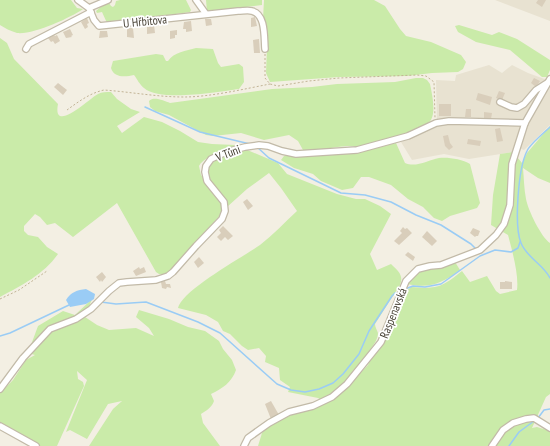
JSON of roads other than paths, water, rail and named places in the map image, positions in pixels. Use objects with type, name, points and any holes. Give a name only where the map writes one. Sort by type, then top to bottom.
[{"type":"street","name":"U Hřbitova","points":[[78,0],[90,10],[94,20],[99,26],[206,14],[253,11],[259,14],[263,23],[265,49]]},
{"type":"street","points":[[26,49],[29,44],[108,0]]},
{"type":"street","points":[[196,0],[206,14]]},
{"type":"street","name":"Raspenavská","points":[[500,102],[517,108],[524,104],[536,90],[549,80]]},
{"type":"street","name":"Raspenavská","points":[[244,446],[248,438],[269,423],[289,412],[314,406],[332,397],[347,384],[381,342],[406,281],[418,269],[442,265],[480,250],[496,235],[504,224],[510,205],[512,164],[525,123],[549,80]]},
{"type":"street","name":"V Tůni","points":[[0,389],[23,358],[50,329],[76,319],[91,309],[109,291],[119,284],[156,280],[168,276],[222,219],[225,211],[224,202],[207,181],[205,172],[206,166],[211,159],[226,152],[259,145],[296,154],[358,150],[408,136],[436,123],[449,121],[525,123]]},
{"type":"street","points":[[492,446],[503,430],[513,423],[534,418],[550,428]]},
{"type":"street","points":[[0,426],[36,446]]},
{"type":"water","points":[[86,289],[95,294],[94,299],[86,304],[70,307],[66,300],[68,297],[74,292]]},
{"type":"waterway","points":[[145,107],[200,132],[250,144]]},
{"type":"waterway","points":[[550,127],[527,151],[521,171],[517,211],[521,243],[527,253],[550,278]]},
{"type":"waterway","points":[[257,147],[269,158],[341,193],[365,195],[391,202],[416,215],[441,225],[471,244],[476,249]]},
{"type":"waterway","points":[[405,289],[413,286],[425,287],[441,284],[480,256],[495,250],[511,252],[518,248],[520,242]]},
{"type":"waterway","points":[[101,302],[116,304],[146,302],[198,322],[220,333],[277,384],[291,390],[305,392],[319,389],[333,383],[343,374],[359,354],[369,331],[392,296],[397,293]]},
{"type":"waterway","points":[[0,336],[10,333],[69,305]]},
{"type":"waterway","points":[[538,418],[544,410],[550,409]]},
{"type":"waterway","points":[[509,446],[519,432],[534,421]]}]
